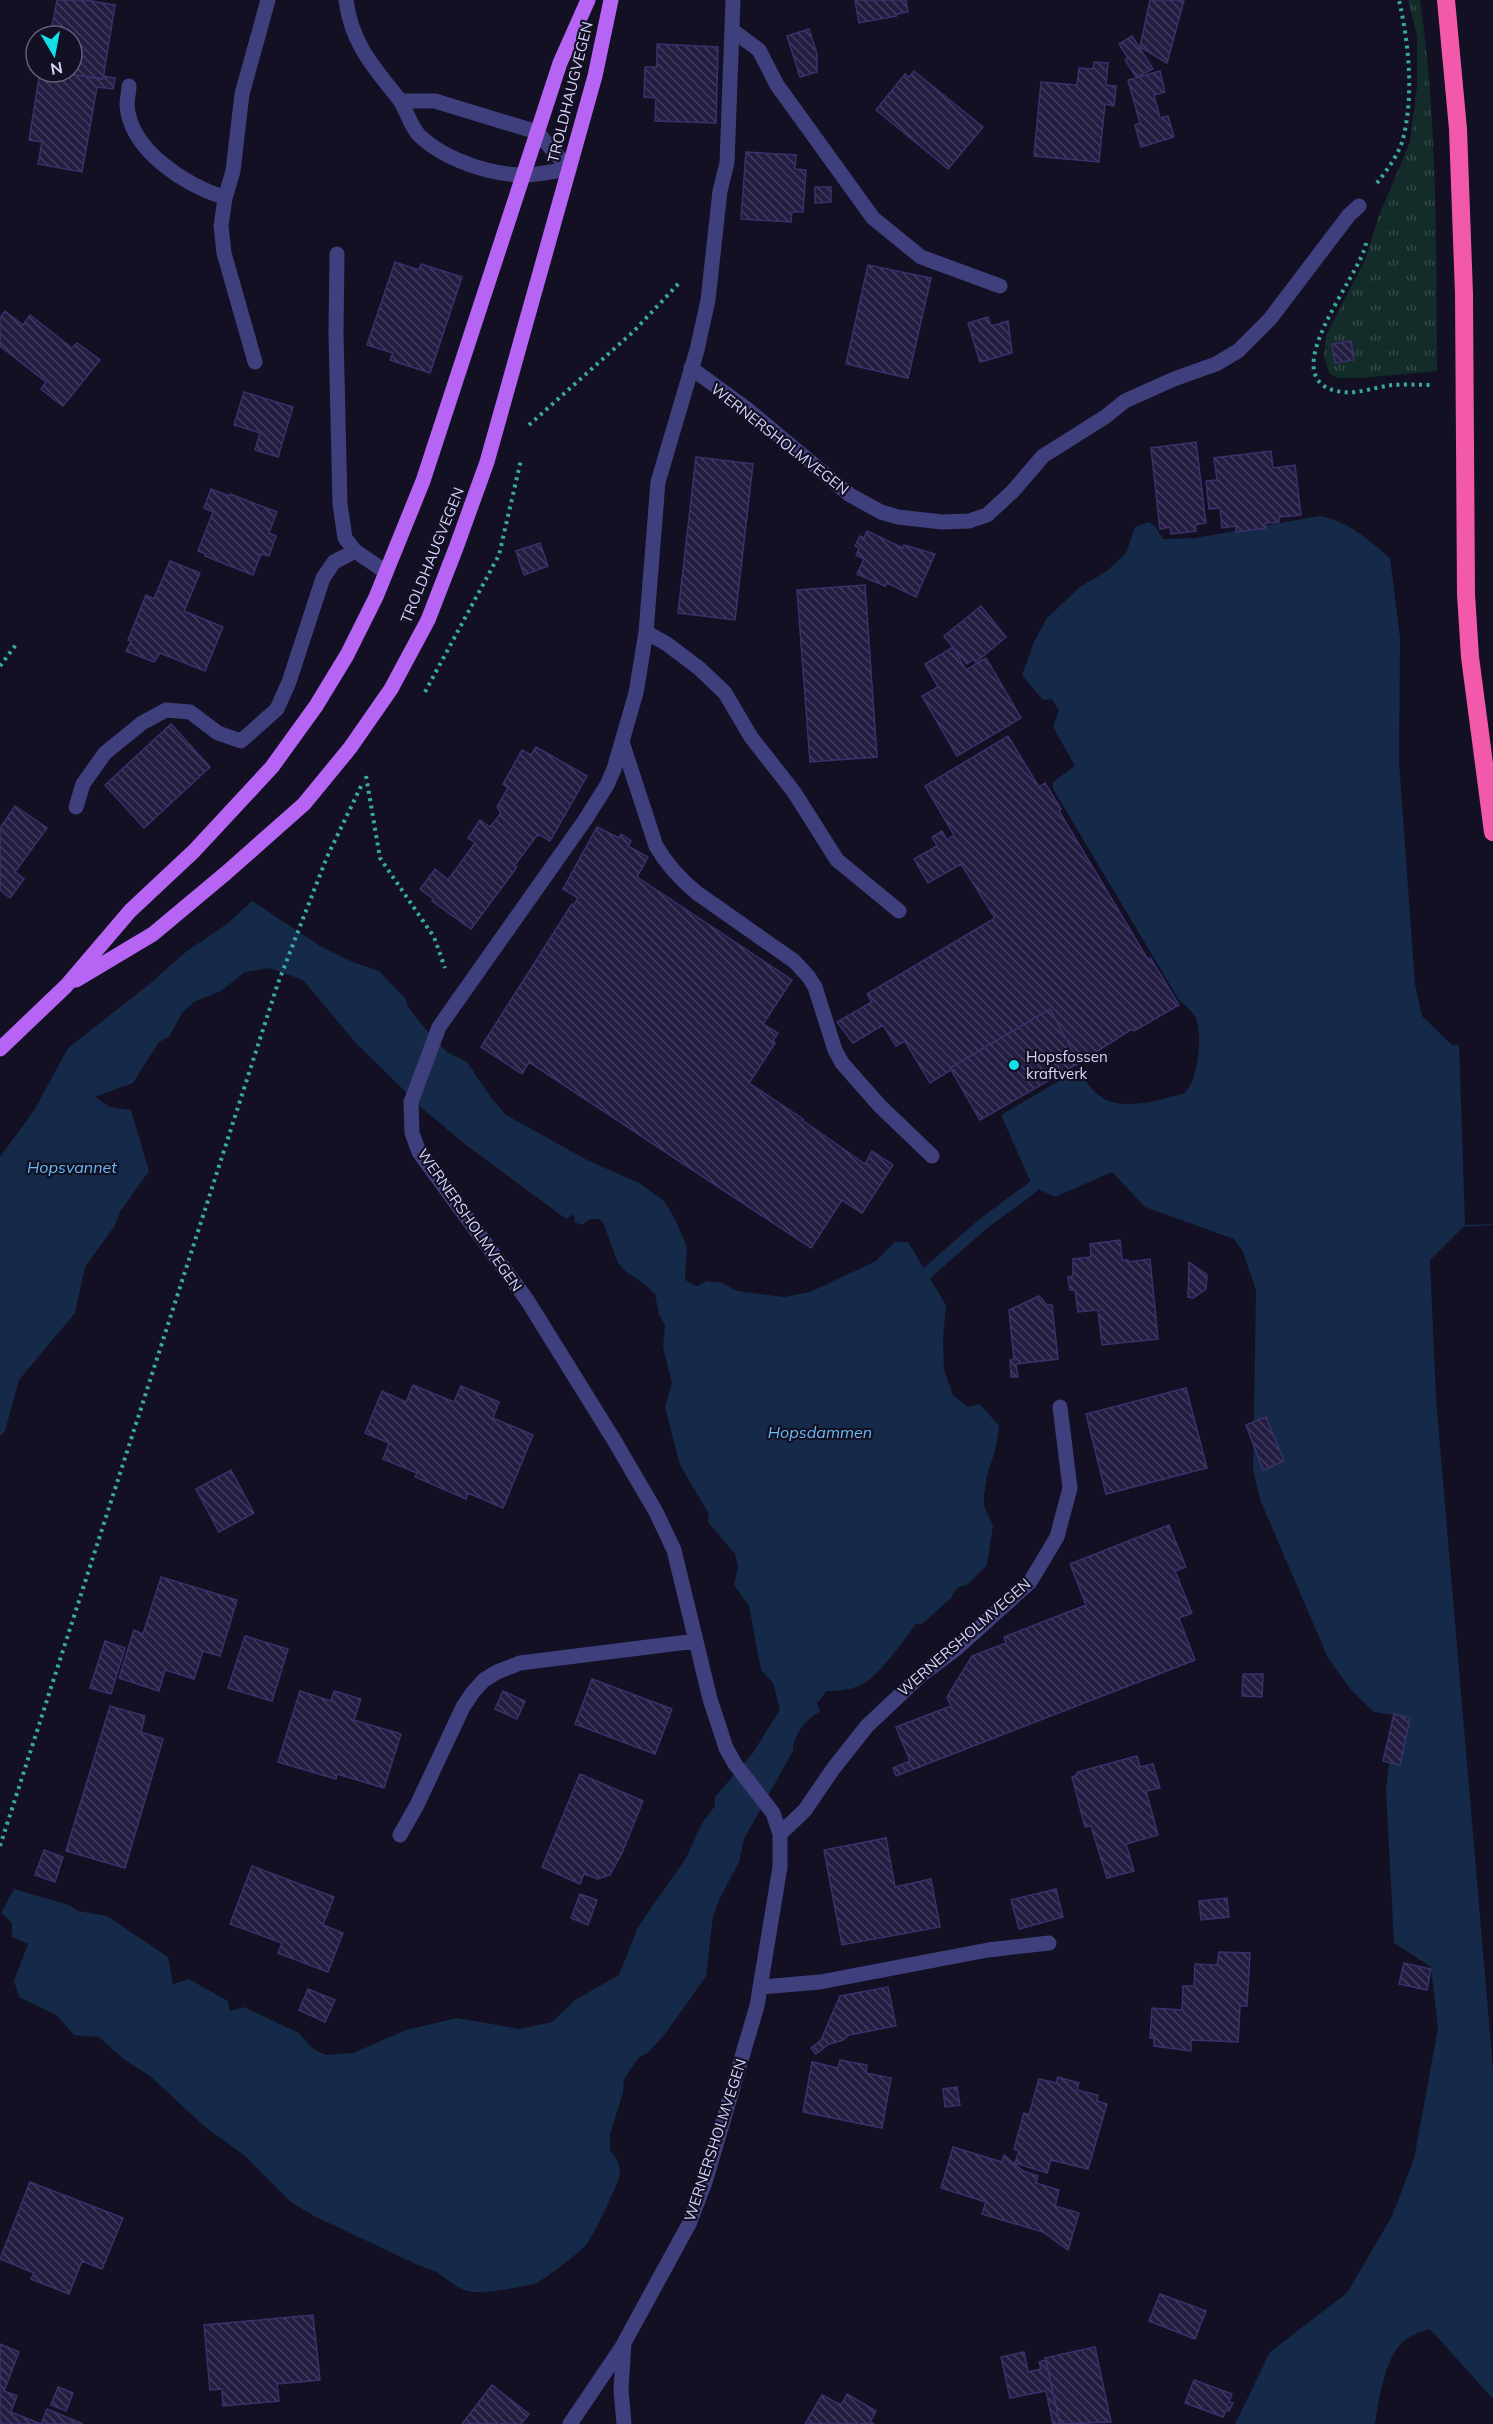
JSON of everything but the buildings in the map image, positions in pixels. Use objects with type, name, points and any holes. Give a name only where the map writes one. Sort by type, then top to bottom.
[{"type":"highway","points":[[1446,0],[1458,129],[1464,282],[1466,594],[1470,657],[1493,832]]},
{"type":"main road","name":"TROLDHAUGVEGEN","points":[[0,1049],[66,986],[130,911],[194,851],[272,767],[316,706],[347,655],[386,572],[423,481],[560,63],[588,0]]},
{"type":"main road","name":"TROLDHAUGVEGEN","points":[[66,986],[153,934],[304,804],[350,748],[391,689],[428,620],[487,462],[595,76],[611,0]]},
{"type":"street","points":[[255,362],[224,253],[221,226],[225,198],[233,171],[242,94],[268,0]]},
{"type":"street","points":[[346,0],[351,29],[364,54],[383,82],[400,101],[418,134],[447,154],[478,169],[524,176],[569,169]]},
{"type":"street","name":"WERNERSHOLMVEGEN","points":[[624,2424],[621,2391],[624,2343],[689,2224],[705,2182],[718,2130],[742,2060],[761,1987],[780,1867],[780,1834],[773,1813],[735,1764],[718,1728],[674,1550],[656,1512],[527,1300],[419,1152],[412,1133],[411,1102],[439,1027],[585,820],[607,785],[622,745],[636,693],[646,632],[658,482],[708,300],[720,191],[727,163],[733,0]]},
{"type":"street","points":[[732,30],[759,50],[777,85],[873,218],[921,257],[1000,286]]},
{"type":"street","points":[[129,86],[127,105],[133,127],[148,150],[180,178],[201,190],[225,198]]},
{"type":"street","points":[[400,101],[435,101],[537,132],[569,169]]},
{"type":"street","name":"WERNERSHOLMVEGEN","points":[[691,368],[747,410],[850,495],[881,512],[898,517],[942,522],[969,521],[987,514],[1013,491],[1043,456],[1105,417],[1125,401],[1174,379],[1216,364],[1238,351],[1257,334],[1349,215],[1359,206]]},
{"type":"street","points":[[337,254],[338,469],[345,538],[354,551],[386,572]]},
{"type":"street","points":[[76,807],[83,784],[105,753],[142,723],[166,710],[190,712],[218,733],[241,741],[277,709],[289,682],[323,578],[334,562],[354,551]]},
{"type":"street","points":[[646,632],[667,644],[700,669],[725,693],[751,737],[794,792],[837,860],[860,881],[880,893],[899,911]]},
{"type":"street","points":[[622,745],[657,846],[674,872],[697,893],[794,961],[808,976],[815,987],[835,1050],[842,1063],[879,1105],[932,1156]]},
{"type":"street","name":"WERNERSHOLMVEGEN","points":[[780,1834],[805,1810],[833,1769],[867,1726],[920,1676],[957,1647],[1030,1582],[1057,1537],[1070,1488],[1060,1407]]},
{"type":"street","points":[[400,1835],[463,1707],[484,1680],[496,1672],[520,1663],[696,1641]]},
{"type":"street","points":[[761,1987],[820,1982],[988,1950],[1049,1943]]},
{"type":"street","points":[[570,2424],[624,2343]]},
{"type":"path","points":[[1399,0],[1404,21],[1408,67],[1408,106],[1402,141],[1388,170],[1359,206],[1367,214],[1369,229],[1365,248],[1319,336],[1313,358],[1316,377],[1328,389],[1345,392],[1392,386],[1433,385]]},
{"type":"path","points":[[529,426],[634,331],[685,277]]},
{"type":"path","points":[[0,666],[18,642]]},
{"type":"path","points":[[0,1846],[278,983],[318,882],[366,776],[380,858],[434,937],[456,1001]]},
{"type":"green space","points":[[1408,0],[1420,0],[1430,92],[1435,185],[1437,371],[1337,378],[1329,373],[1324,355],[1326,335],[1365,260],[1378,218],[1410,142],[1417,87],[1417,36]]},
{"type":"water","points":[[1320,516],[1349,527],[1390,558],[1400,638],[1399,761],[1415,984],[1422,1016],[1452,1045],[1493,1043],[1493,1225],[1463,1227],[1430,1260],[1436,1399],[1493,2069],[1493,2399],[1430,2329],[1408,2338],[1394,2354],[1384,2377],[1375,2424],[1235,2424],[1270,2352],[1347,2293],[1392,2216],[1414,2159],[1438,2028],[1431,1967],[1394,1943],[1386,1789],[1395,1715],[1374,1712],[1352,1691],[1328,1658],[1261,1502],[1253,1470],[1256,1290],[1243,1252],[1234,1239],[1145,1207],[1112,1172],[1055,1197],[1033,1187],[1001,1115],[1079,1069],[1096,1093],[1116,1103],[1138,1104],[1183,1094],[1192,1081],[1199,1049],[1196,1018],[1190,1009],[1179,1000],[1053,789],[1053,782],[1075,766],[1053,727],[1059,710],[1052,699],[1043,700],[1022,675],[1034,642],[1047,618],[1081,586],[1107,571],[1126,553],[1135,527],[1149,522],[1156,527],[1163,539],[1195,538]]},
{"type":"water","points":[[252,901],[320,946],[355,963],[379,971],[405,998],[408,1007],[422,1025],[447,1052],[467,1062],[506,1115],[587,1160],[641,1184],[664,1201],[687,1247],[685,1280],[697,1286],[707,1281],[722,1283],[737,1291],[784,1297],[810,1292],[876,1261],[895,1242],[908,1242],[946,1305],[943,1339],[944,1370],[953,1395],[968,1407],[980,1404],[999,1426],[984,1495],[984,1506],[993,1526],[987,1565],[968,1584],[957,1588],[951,1598],[922,1624],[916,1624],[874,1676],[859,1686],[827,1691],[817,1703],[820,1712],[801,1728],[795,1739],[793,1751],[744,1839],[739,1862],[720,1898],[713,1917],[706,1976],[665,2034],[648,2053],[639,2057],[624,2079],[623,2093],[610,2134],[610,2150],[617,2161],[620,2174],[605,2210],[586,2245],[535,2284],[496,2291],[467,2291],[438,2273],[314,2216],[292,2203],[245,2156],[204,2126],[150,2076],[122,2058],[99,2037],[74,2035],[56,2015],[19,1997],[14,1981],[28,1944],[12,1937],[12,1923],[1,1913],[14,1889],[69,1905],[78,1911],[107,1916],[168,1957],[173,1984],[189,1979],[228,2001],[230,2011],[244,2007],[299,2033],[312,2048],[326,2055],[353,2053],[406,2030],[457,2018],[520,2029],[552,2022],[575,2000],[619,1975],[638,1927],[686,1858],[702,1823],[715,1806],[715,1797],[752,1754],[780,1710],[773,1683],[761,1670],[749,1606],[734,1585],[738,1567],[735,1554],[708,1522],[709,1514],[680,1465],[665,1407],[672,1383],[663,1347],[665,1325],[659,1315],[655,1294],[618,1263],[603,1222],[599,1219],[590,1219],[582,1225],[574,1222],[575,1216],[572,1215],[566,1219],[466,1145],[424,1110],[355,1042],[303,980],[270,968],[245,972],[221,991],[194,1002],[182,1013],[169,1037],[159,1042],[133,1083],[95,1097],[110,1107],[131,1110],[149,1171],[120,1212],[114,1227],[85,1267],[75,1313],[19,1380],[5,1431],[0,1436],[0,1157],[35,1109],[68,1048],[152,982],[187,951],[227,924]]},
{"type":"pier","points":[[1493,1040],[1493,1224],[1465,1225],[1459,1041]]},
{"type":"waterway","points":[[927,1273],[984,1223],[1033,1187]]},
{"type":"place","name":"Hopsfossen kraftverk","points":[[1014,1065]]},
{"type":"water label","name":"Hopsvannet","points":[[72,1167]]},
{"type":"water label","name":"Hopsdammen","points":[[820,1432]]}]
